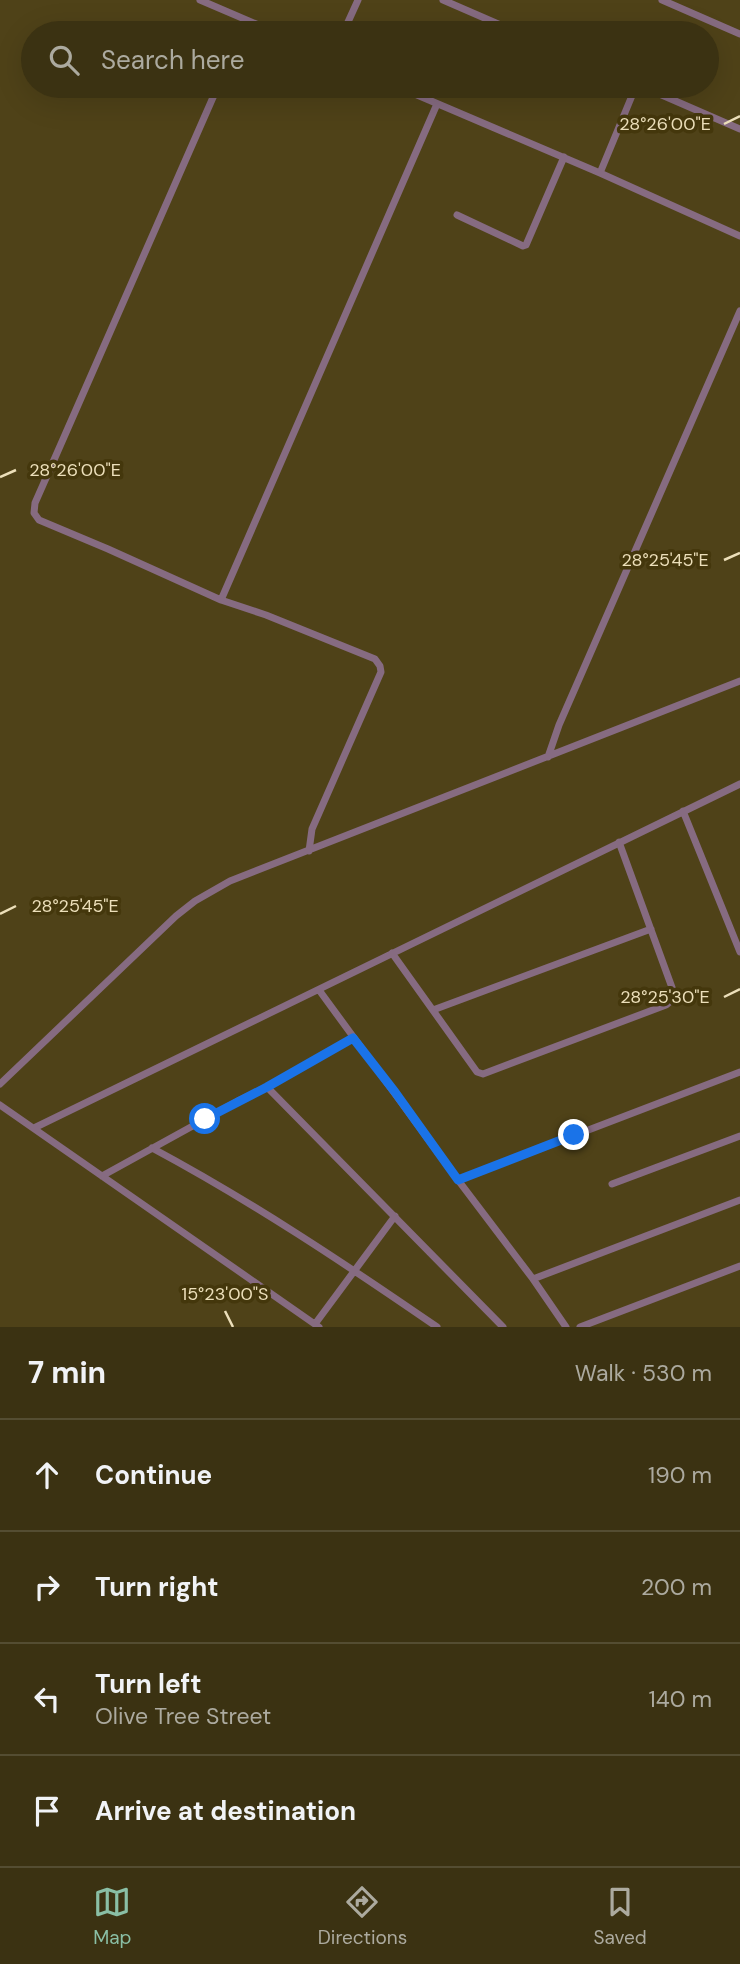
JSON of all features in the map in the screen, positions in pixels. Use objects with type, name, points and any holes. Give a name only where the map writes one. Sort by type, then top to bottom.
[{"type":"street","points":[[200,0],[244,21]]},
{"type":"street","points":[[349,21],[358,0]]},
{"type":"street","points":[[443,0],[459,3],[495,21]]},
{"type":"street","points":[[662,0],[710,21]]},
{"type":"street","points":[[719,25],[740,34]]},
{"type":"street","points":[[213,98],[33,509],[39,520],[221,600],[375,659],[381,672],[312,829],[309,851]]},
{"type":"street","points":[[424,98],[740,236]]},
{"type":"street","points":[[600,173],[633,98]]},
{"type":"street","points":[[666,98],[740,129]]},
{"type":"street","points":[[221,600],[437,104]]},
{"type":"street","points":[[457,215],[523,246],[526,245],[564,158]]},
{"type":"street","points":[[548,757],[564,713],[740,311]]},
{"type":"street","points":[[0,1084],[176,916],[195,901],[230,881],[740,681]]},
{"type":"street","points":[[34,1128],[740,784]]},
{"type":"street","points":[[683,811],[740,952]]},
{"type":"street","points":[[392,953],[477,1072],[483,1074],[666,1005],[672,1000],[674,993],[619,842]]},
{"type":"street","points":[[433,1010],[651,929]]},
{"type":"street","points":[[319,990],[566,1327]]},
{"type":"street","points":[[102,1176],[353,1038]]},
{"type":"street","points":[[458,1180],[740,1072]]},
{"type":"street","points":[[267,1087],[503,1327]]},
{"type":"street","points":[[0,1105],[317,1326],[395,1216]]},
{"type":"street","points":[[612,1184],[740,1136]]},
{"type":"street","points":[[152,1148],[204,1176],[356,1271],[437,1327]]},
{"type":"street","points":[[533,1279],[740,1200]]},
{"type":"street","points":[[580,1327],[740,1266]]},
{"type":"route","points":[[205,1119],[353,1038],[458,1180],[574,1135]]}]
